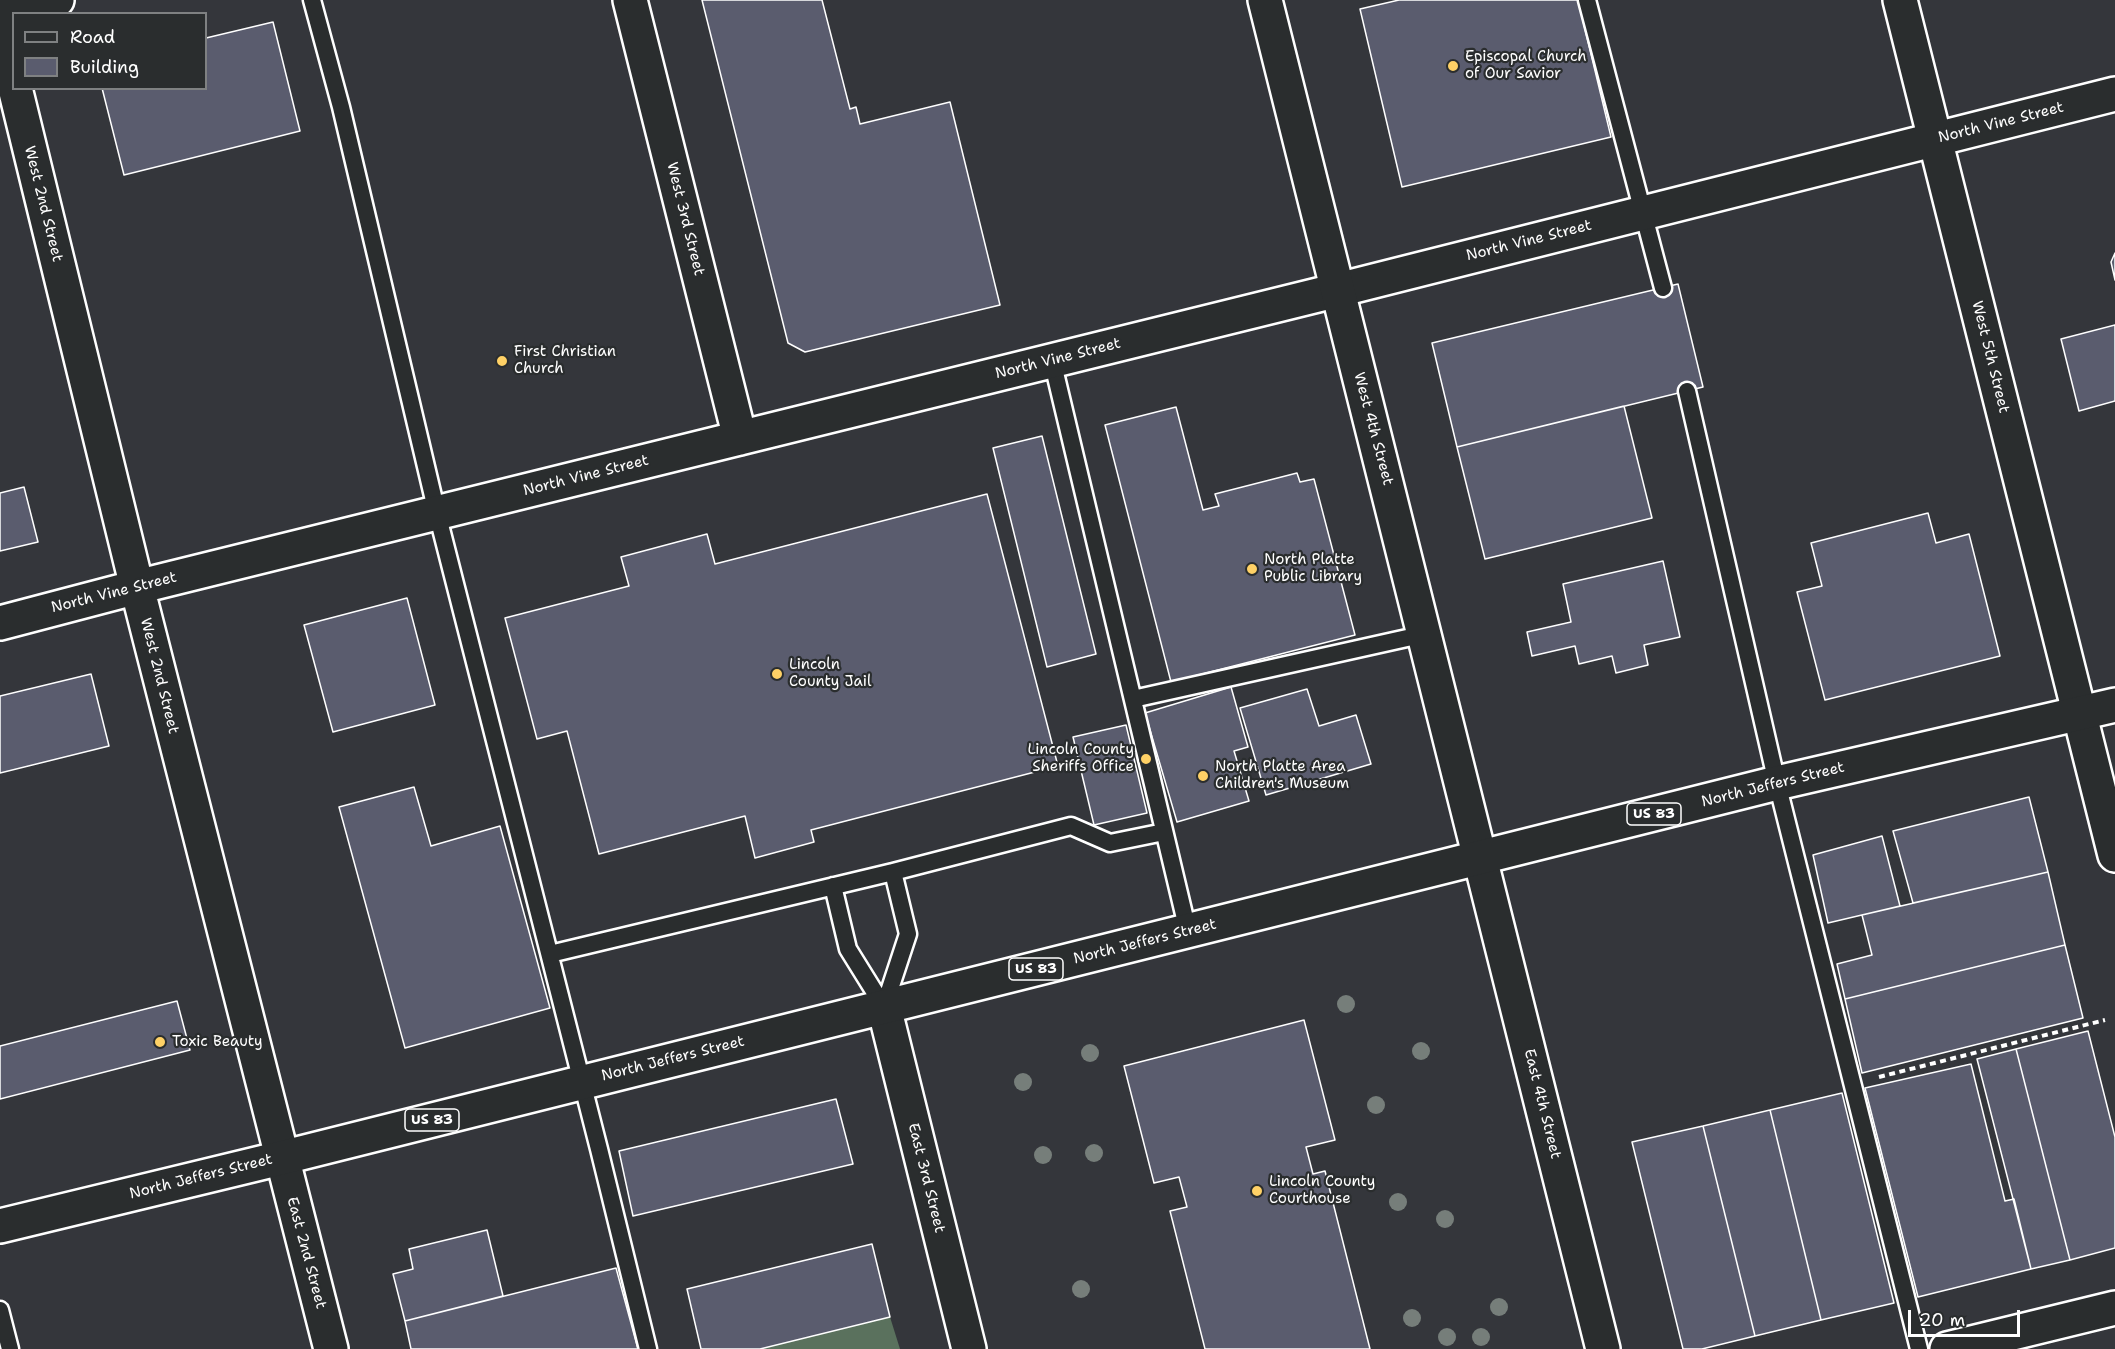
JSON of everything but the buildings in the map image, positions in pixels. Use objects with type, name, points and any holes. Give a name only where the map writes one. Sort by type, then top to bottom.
[{"type":"main road","points":[[0,13],[57,0]]},
{"type":"main road","name":"West 3rd Street","points":[[630,0],[740,438]]},
{"type":"main road","name":"West 4th Street","points":[[1265,0],[1481,858]]},
{"type":"main road","name":"West 5th Street","points":[[1900,0],[2115,855]]},
{"type":"main road","points":[[0,28],[12,75]]},
{"type":"main road","name":"West 2nd Street","points":[[15,90],[137,587],[281,1158]]},
{"type":"main road","name":"North Vine Street","points":[[0,623],[2115,94]]},
{"type":"main road","name":"North Jeffers Street","points":[[0,1226],[281,1158],[1777,783],[2115,705]]},
{"type":"main road","name":"East 4th Street","points":[[1481,858],[1603,1349]]},
{"type":"main road","name":"East 3rd Street","points":[[884,1006],[969,1349]]},
{"type":"main road","name":"East 2nd Street","points":[[281,1158],[330,1349]]},
{"type":"main road","points":[[1947,1349],[2115,1308]]},
{"type":"lane","points":[[312,0],[341,107],[437,513],[648,1349]]},
{"type":"lane","points":[[1587,0],[1663,288]]},
{"type":"lane","points":[[1052,360],[1188,931]]},
{"type":"lane","points":[[1687,391],[1777,783],[1919,1349]]},
{"type":"lane","points":[[1132,699],[1425,634]]},
{"type":"lane","points":[[550,954],[893,872],[1071,826],[1110,843],[1164,832]]},
{"type":"lane","points":[[884,1006],[908,934],[893,872]]},
{"type":"lane","points":[[833,886],[848,949],[884,1006]]},
{"type":"lane","points":[[0,1310],[10,1349]]},
{"type":"path","points":[[1852,1083],[2105,1020]]},
{"type":"green space","points":[[890,1317],[900,1349],[760,1349]]},
{"type":"place","name":"Episcopal Church of Our Savior","points":[[1453,66]]},
{"type":"place","name":"First Christian Church","points":[[502,361]]},
{"type":"place","name":"North Platte Public Library","points":[[1252,569]]},
{"type":"place","name":"Lincoln County Jail","points":[[777,674]]},
{"type":"place","name":"Lincoln County Sheriffs Office","points":[[1146,759]]},
{"type":"place","name":"North Platte Area Children's Museum","points":[[1203,776]]},
{"type":"place","name":"Toxic Beauty","points":[[160,1042]]},
{"type":"place","name":"Lincoln County Courthouse","points":[[1257,1191]]}]
